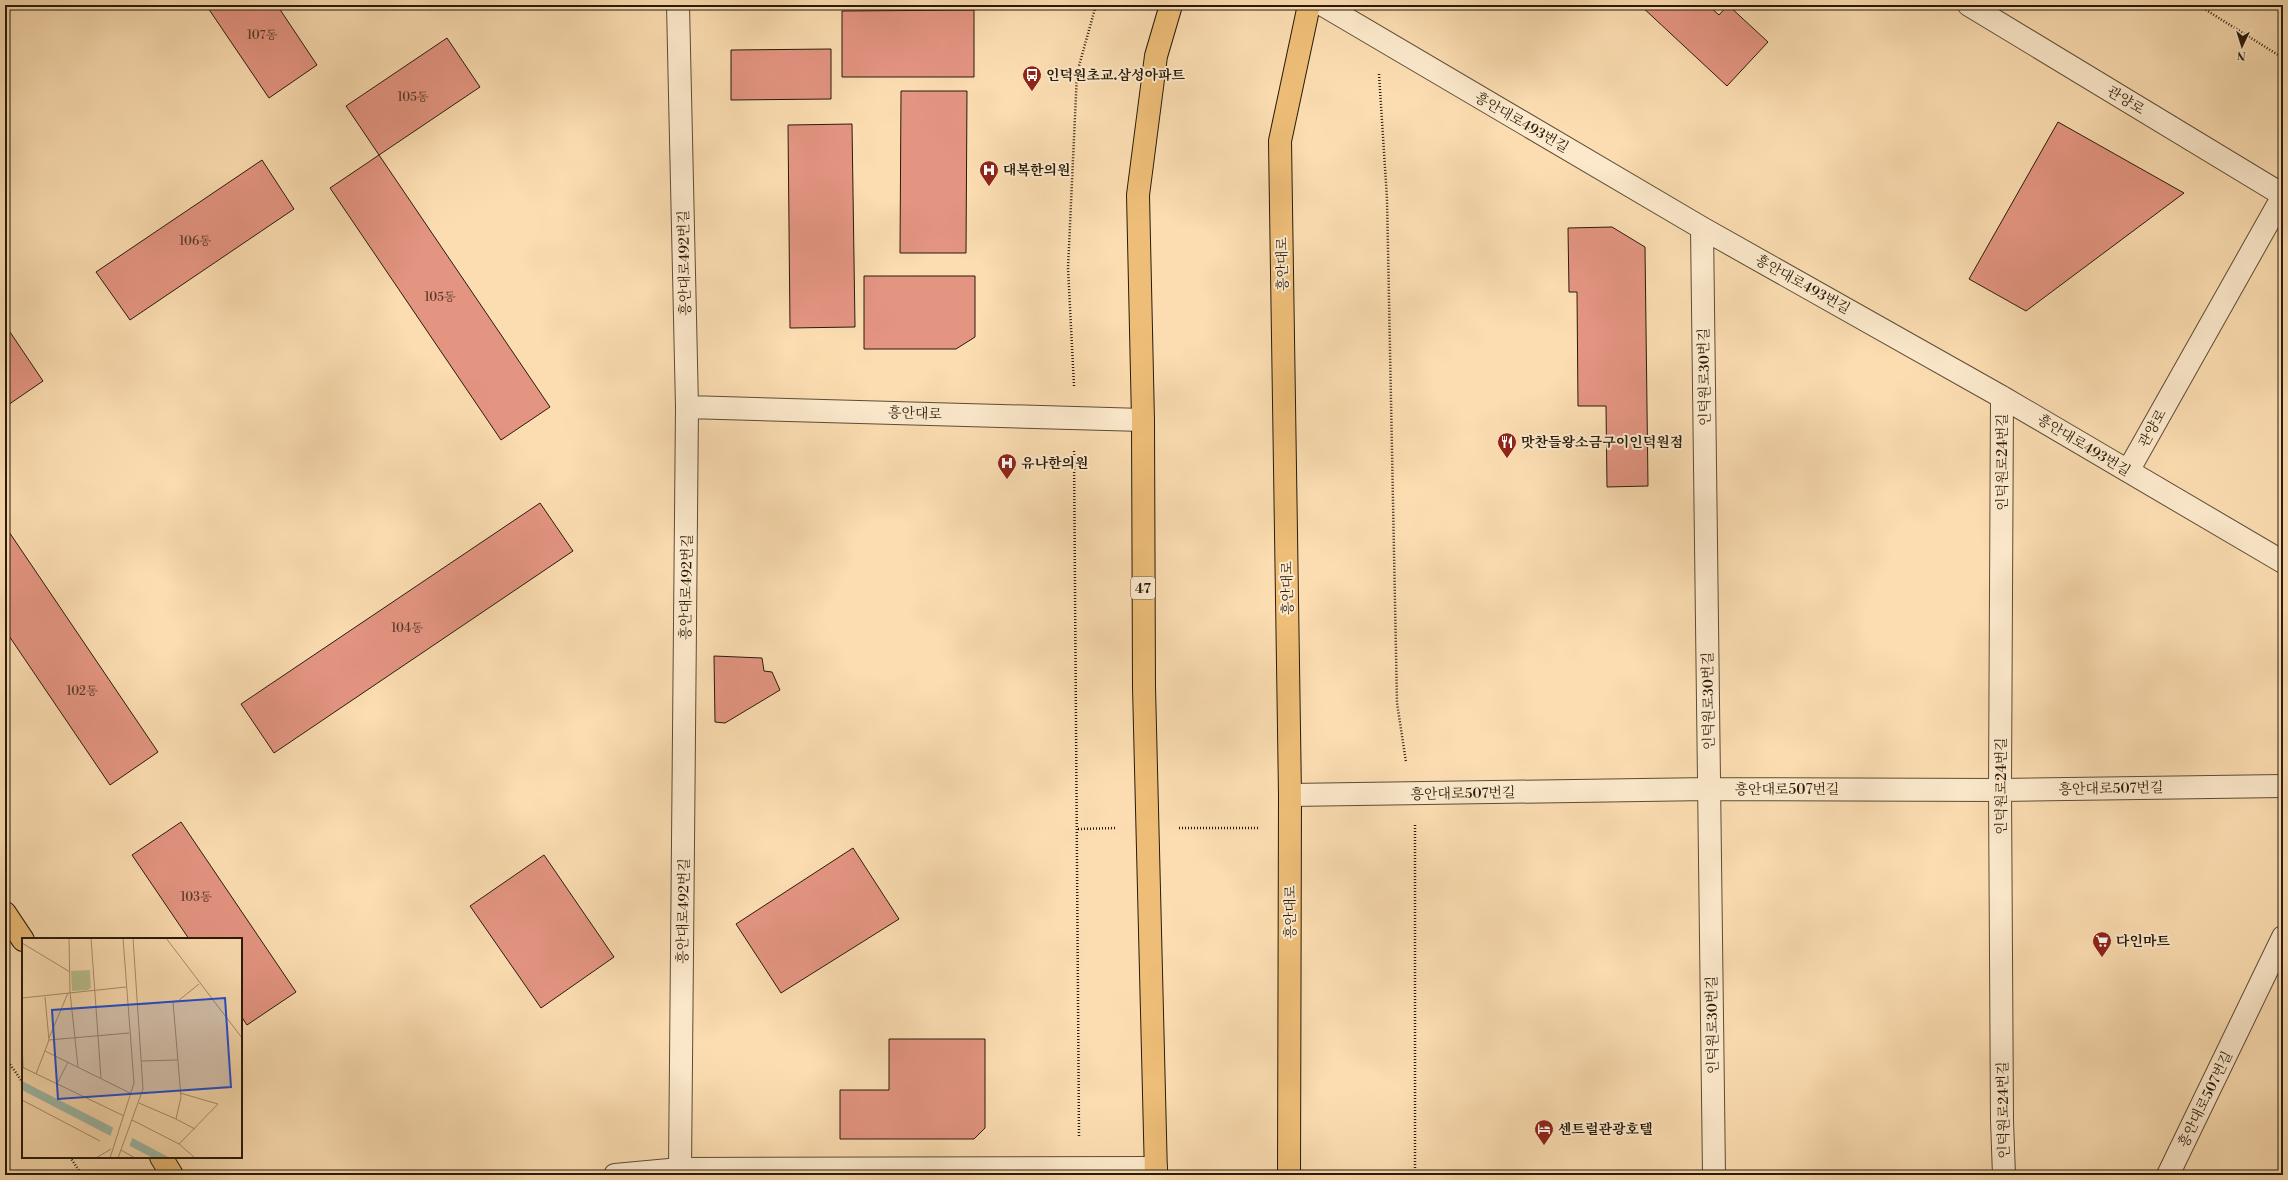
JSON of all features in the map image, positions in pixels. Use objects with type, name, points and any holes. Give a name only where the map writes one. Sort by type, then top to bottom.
[{"type":"main road","name":"47","points":[[1156,1172],[1144,687],[1143,420],[1138,195],[1156,56],[1172,5]]},
{"type":"main road","name":"흥안대로","points":[[1289,1175],[1290,795],[1280,141],[1309,5]]},
{"type":"main road","points":[[5,913],[22,938]]},
{"type":"main road","points":[[162,1158],[172,1175]]},
{"type":"street","name":"흥안대로492번길","points":[[678,5],[687,407],[680,1169]]},
{"type":"street","name":"흥안대로493번길","points":[[1323,5],[1702,228],[2002,397],[2283,562]]},
{"type":"street","name":"관양로","points":[[1969,5],[2283,195],[2128,471]]},
{"type":"street","name":"인덕원로30번길","points":[[1702,228],[1714,1175]]},
{"type":"street","name":"인덕원로24번길","points":[[2002,397],[2000,790],[2002,1114],[2004,1175]]},
{"type":"street","name":"흥안대로","points":[[687,407],[1143,420]]},
{"type":"street","name":"흥안대로507번길","points":[[1290,795],[1710,789],[2000,790],[2283,786]]},
{"type":"street","name":"흥안대로507번길","points":[[2168,1175],[2283,937]]},
{"type":"street","points":[[615,1175],[680,1169],[1079,1169],[1156,1172]]},
{"type":"path","points":[[1079,1169],[1078,829],[1074,418],[1068,268],[1077,73],[1096,5]]},
{"type":"path","points":[[2198,5],[2283,58]]},
{"type":"path","points":[[1376,37],[1386,199],[1397,703],[1415,827],[1415,1175]]},
{"type":"path","points":[[1407,827],[1415,827]]},
{"type":"path","points":[[1078,829],[1290,828]]},
{"type":"path","points":[[5,1056],[22,1082]]},
{"type":"path","points":[[71,1158],[82,1175]]},
{"type":"building","points":[[206,5],[277,5],[317,65],[269,98]]},
{"type":"building","points":[[1640,5],[1708,5],[1719,15],[1728,5],[1768,42],[1727,86]]},
{"type":"building","points":[[974,10],[974,77],[842,77],[842,11]]},
{"type":"building","points":[[447,38],[480,87],[379,155],[346,106]]},
{"type":"building","points":[[831,49],[831,99],[731,100],[731,50]]},
{"type":"building","points":[[901,91],[967,91],[966,253],[900,253]]},
{"type":"building","points":[[2058,122],[2184,193],[2026,311],[1969,279]]},
{"type":"building","points":[[852,124],[855,327],[790,328],[788,125]]},
{"type":"building","points":[[379,155],[550,407],[501,440],[330,188]]},
{"type":"building","points":[[262,160],[294,209],[130,320],[96,272]]},
{"type":"building","points":[[1612,227],[1645,247],[1648,486],[1607,487],[1606,406],[1578,406],[1577,292],[1569,292],[1568,228]]},
{"type":"building","points":[[864,276],[975,276],[975,337],[956,349],[864,349]]},
{"type":"building","points":[[10,332],[43,381],[5,407],[5,336]]},
{"type":"building","points":[[540,503],[573,551],[274,753],[241,704]]},
{"type":"building","points":[[5,526],[158,752],[110,785],[5,630]]},
{"type":"building","points":[[714,656],[762,658],[764,671],[772,672],[780,690],[725,723],[715,722]]},
{"type":"building","points":[[181,822],[296,992],[247,1025],[242,1018],[242,938],[188,938],[132,855]]},
{"type":"building","points":[[853,848],[899,919],[781,993],[736,924]]},
{"type":"building","points":[[544,855],[614,957],[541,1008],[470,906]]},
{"type":"building","points":[[889,1039],[985,1039],[985,1128],[974,1139],[840,1139],[840,1090],[889,1090]]},
{"type":"place","name":"인덕원초교.삼성아파트","points":[[1032,92]]},
{"type":"place","name":"대복한의원","points":[[989,187]]},
{"type":"place","name":"맛찬들왕소금구이인덕원점","points":[[1507,459]]},
{"type":"place","name":"유나한의원","points":[[1007,480]]},
{"type":"place","name":"다인마트","points":[[2102,958]]},
{"type":"place","name":"센트럴관광호텔","points":[[1544,1146]]}]
